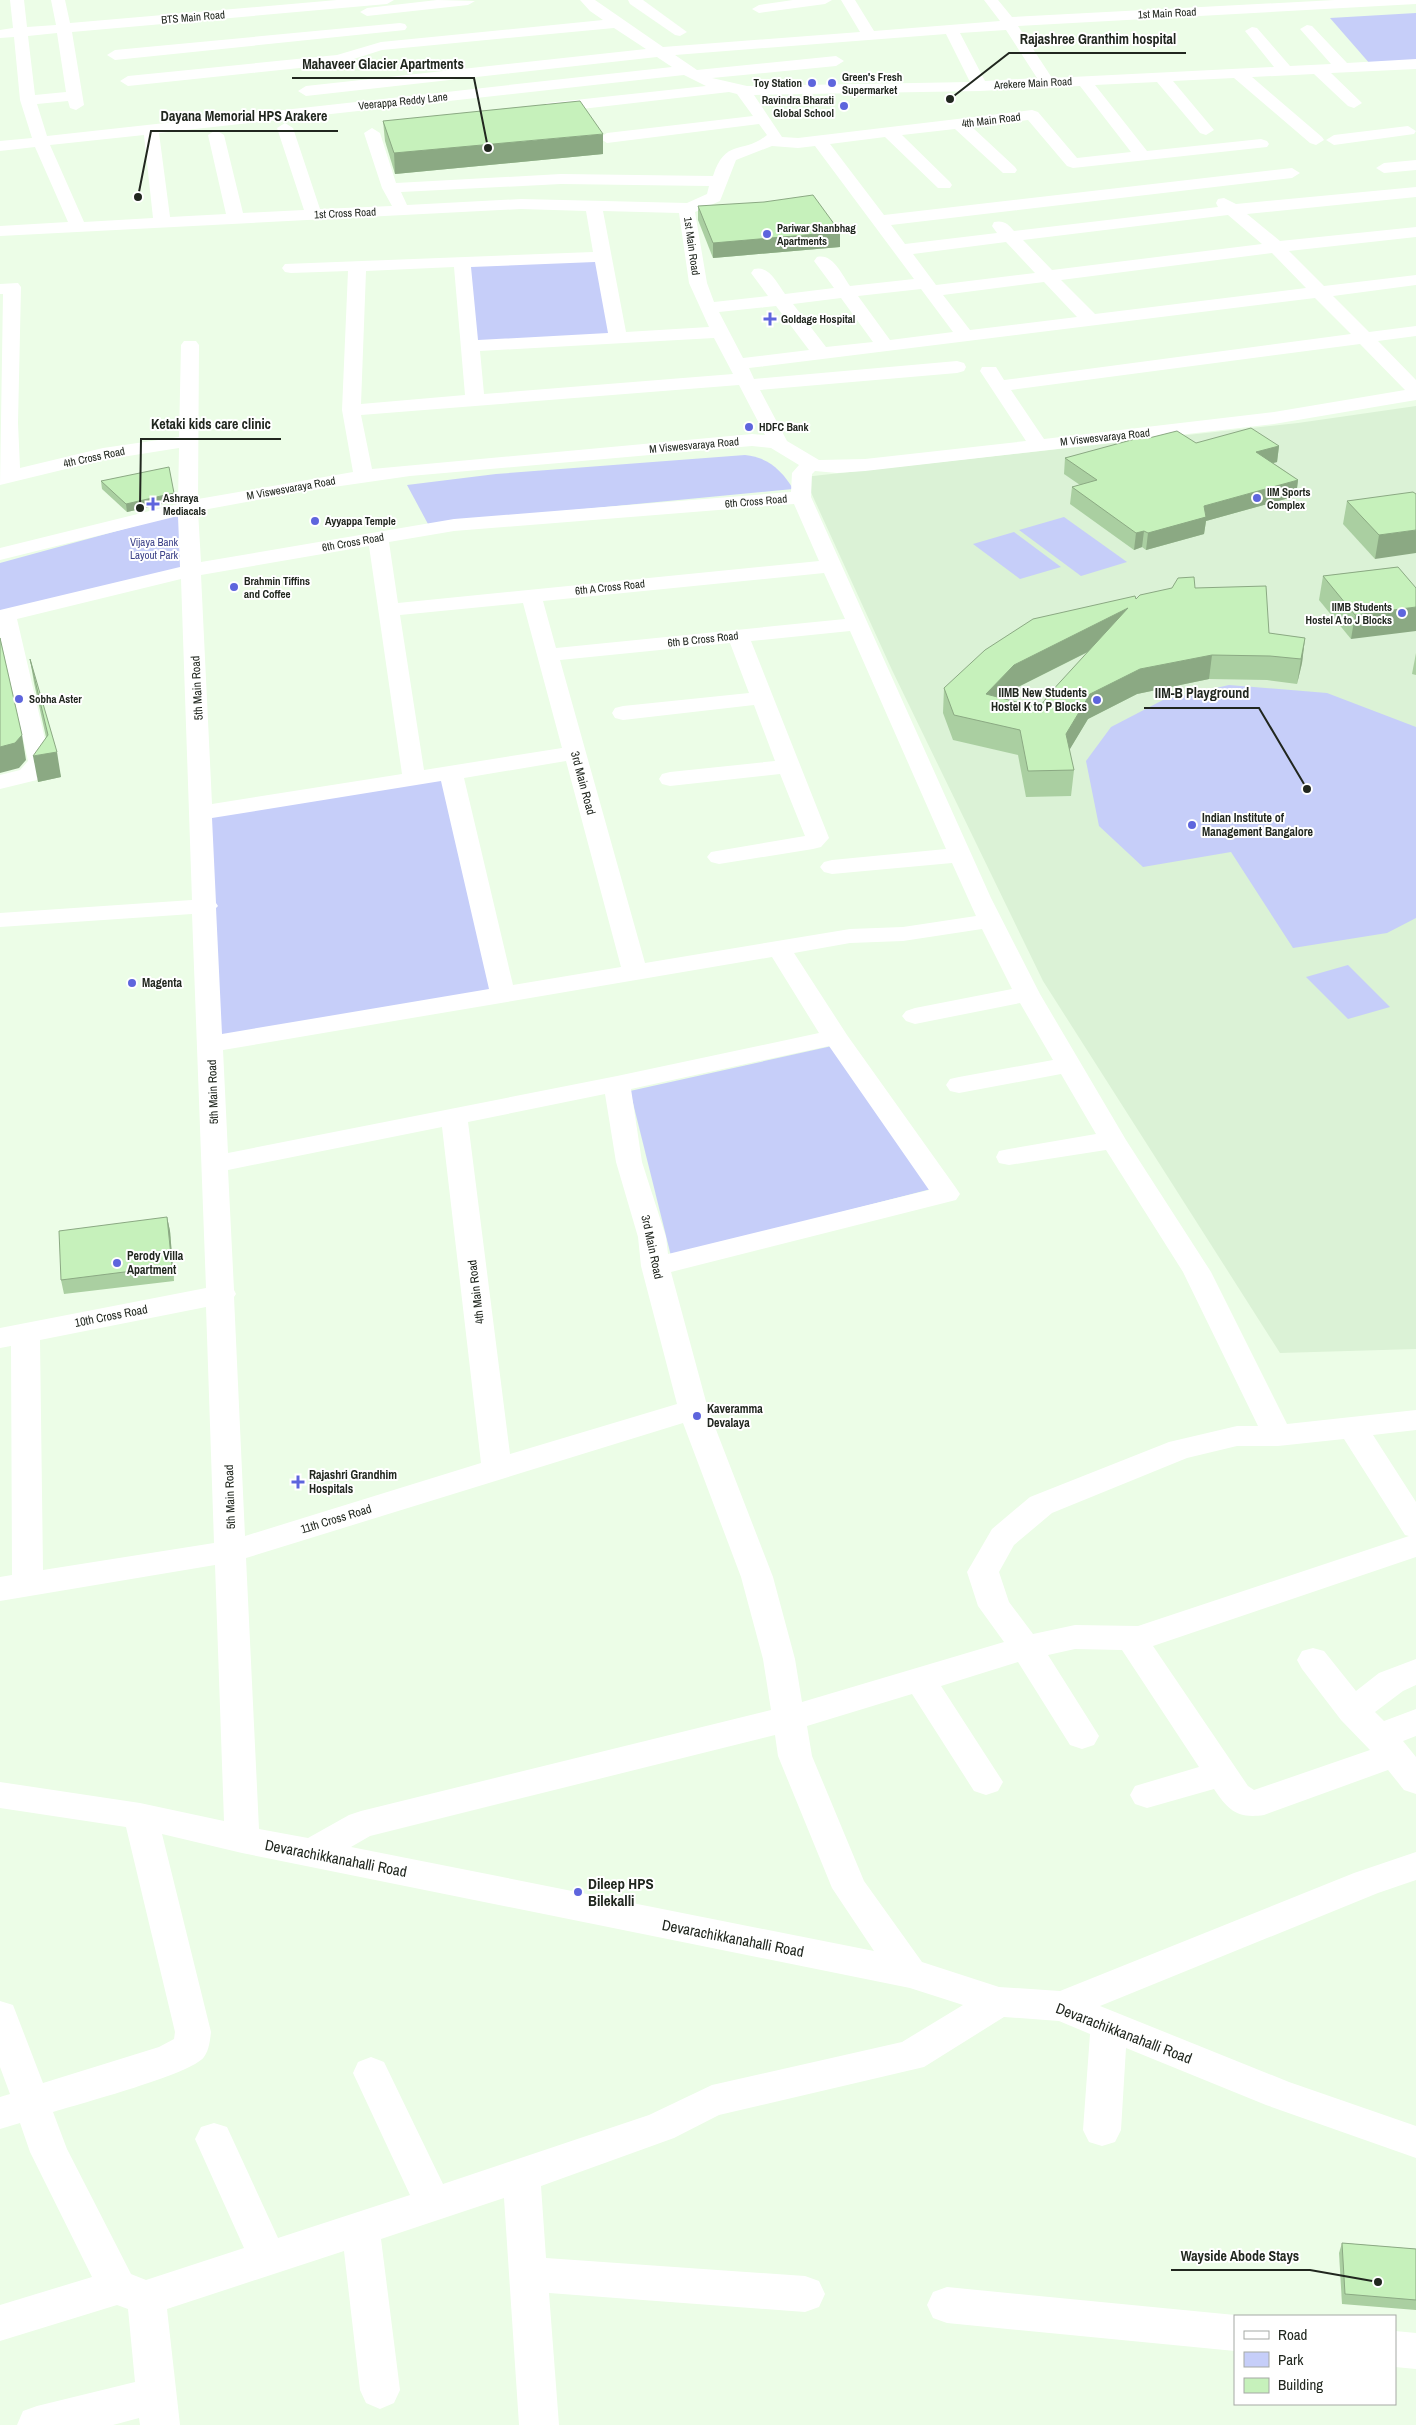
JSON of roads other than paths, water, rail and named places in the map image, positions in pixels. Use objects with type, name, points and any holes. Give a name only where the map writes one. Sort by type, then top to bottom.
[{"type":"street","points":[[17,0],[28,100],[42,142],[78,227]]},
{"type":"street","points":[[28,100],[75,101],[58,0]]},
{"type":"street","points":[[210,0],[217,15]]},
{"type":"street","name":"BTS Main Road","points":[[0,34],[217,15],[277,5],[343,9],[357,1],[387,0]]},
{"type":"street","points":[[113,38],[343,9],[467,0]]},
{"type":"street","points":[[591,4],[637,0],[680,32]]},
{"type":"street","points":[[745,0],[776,18]]},
{"type":"street","points":[[759,9],[825,0]]},
{"type":"street","points":[[991,0],[1048,83]]},
{"type":"street","points":[[1047,6],[1157,0]]},
{"type":"street","name":"1st Main Road","points":[[306,92],[808,35],[870,36],[951,30],[1211,5],[1416,0]]},
{"type":"street","points":[[848,1],[870,36]]},
{"type":"street","name":"Arekere Main Road","points":[[591,4],[616,23],[690,72],[735,89],[980,86],[1416,64]]},
{"type":"street","points":[[140,7],[145,22]]},
{"type":"street","points":[[343,9],[357,31]]},
{"type":"street","points":[[344,58],[381,46],[616,23]]},
{"type":"street","points":[[115,55],[415,25]]},
{"type":"street","points":[[1307,29],[1343,68]]},
{"type":"street","points":[[951,30],[980,86]]},
{"type":"street","points":[[1252,31],[1286,71]]},
{"type":"street","points":[[128,81],[344,58],[372,59],[494,46]]},
{"type":"street","name":"Veerappa Reddy Lane","points":[[0,146],[690,72],[836,62]]},
{"type":"street","points":[[1318,69],[1354,103]]},
{"type":"street","points":[[1238,73],[1316,140]]},
{"type":"street","points":[[1161,77],[1206,130]]},
{"type":"street","points":[[1084,81],[1142,155],[1261,144]]},
{"type":"street","points":[[533,109],[735,89],[764,120],[774,134],[775,136],[770,141]]},
{"type":"street","name":"4th Main Road","points":[[770,141],[789,143],[1032,115],[1073,163],[1142,155]]},
{"type":"street","points":[[1396,119],[1412,136]]},
{"type":"street","points":[[607,138],[764,120]]},
{"type":"street","points":[[959,124],[1009,170]]},
{"type":"street","points":[[285,128],[314,214]]},
{"type":"street","points":[[151,130],[162,222]]},
{"type":"street","points":[[889,132],[944,185]]},
{"type":"street","points":[[372,133],[390,188],[402,210]]},
{"type":"street","points":[[216,135],[236,219]]},
{"type":"street","points":[[1334,140],[1412,136]]},
{"type":"street","points":[[819,140],[965,336]]},
{"type":"street","name":"1st Main Road","points":[[770,141],[730,157],[726,162],[714,197],[689,208],[687,212],[694,272],[708,308],[778,442]]},
{"type":"street","points":[[1174,153],[1232,210],[1276,247],[1416,393]]},
{"type":"street","points":[[616,162],[623,180]]},
{"type":"street","points":[[1384,168],[1416,165]]},
{"type":"street","points":[[879,221],[981,207],[1292,173]]},
{"type":"street","points":[[390,188],[561,179],[719,181]]},
{"type":"street","points":[[901,250],[1232,210],[1416,192]]},
{"type":"street","name":"1st Cross Road","points":[[0,231],[520,204],[593,204],[689,208]]},
{"type":"street","points":[[593,204],[618,338]]},
{"type":"street","points":[[981,207],[1091,320]]},
{"type":"street","points":[[708,308],[846,292],[1049,276],[1276,247],[1416,232]]},
{"type":"street","points":[[291,268],[603,257]]},
{"type":"street","points":[[823,261],[885,346]]},
{"type":"street","points":[[462,262],[475,400]]},
{"type":"street","points":[[357,266],[351,410],[364,475]]},
{"type":"street","points":[[760,273],[822,354]]},
{"type":"street","points":[[743,376],[822,354],[1416,280]]},
{"type":"street","points":[[0,289],[12,287],[4,424],[5,477]]},
{"type":"street","points":[[1039,445],[994,378],[1416,331]]},
{"type":"street","points":[[470,346],[721,332]]},
{"type":"street","name":"5th Main Road","points":[[190,345],[188,507],[222,1294],[242,1839]]},
{"type":"street","points":[[351,410],[743,376],[957,367]]},
{"type":"street","name":"M Viswesvaraya Road","points":[[811,464],[859,465],[1293,416],[1416,393]]},
{"type":"street","name":"4th Cross Road","points":[[5,477],[103,454],[188,440]]},
{"type":"street","name":"M Viswesvaraya Road","points":[[0,554],[188,507],[364,475],[471,463],[733,442],[764,440],[778,442]]},
{"type":"street","points":[[778,442],[811,464],[802,473],[801,497],[990,921],[1027,994],[1113,1140],[1197,1272],[1278,1436]]},
{"type":"street","name":"6th Cross Road","points":[[3,616],[192,570],[454,525],[801,497]]},
{"type":"street","points":[[378,538],[414,779]]},
{"type":"street","name":"6th A Cross Road","points":[[388,610],[832,566]]},
{"type":"street","name":"3rd Main Road","points":[[531,595],[635,972]]},
{"type":"street","points":[[0,782],[32,773],[39,761],[5,638],[3,616]]},
{"type":"street","name":"6th B Cross Road","points":[[548,655],[857,624]]},
{"type":"street","points":[[719,856],[813,842],[817,838],[738,636]]},
{"type":"street","points":[[623,713],[762,698]]},
{"type":"street","points":[[202,813],[574,753]]},
{"type":"street","points":[[670,779],[789,766]]},
{"type":"street","points":[[451,773],[503,994]]},
{"type":"street","points":[[832,867],[959,855]]},
{"type":"street","points":[[0,920],[206,906]]},
{"type":"street","points":[[211,1044],[850,936],[903,934],[990,921]]},
{"type":"street","points":[[655,1266],[803,1231],[946,1194],[835,1037],[778,948]]},
{"type":"street","points":[[915,1016],[1027,994]]},
{"type":"street","points":[[216,1164],[617,1084],[835,1037]]},
{"type":"street","points":[[959,1085],[1070,1065]]},
{"type":"street","name":"3rd Main Road","points":[[617,1084],[629,1162],[652,1237],[655,1266],[693,1409],[757,1577],[779,1659],[795,1756],[849,1888],[910,1973]]},
{"type":"street","name":"4th Main Road","points":[[454,1115],[497,1469]]},
{"type":"street","points":[[1008,1158],[1113,1140]]},
{"type":"street","name":"10th Cross Road","points":[[12,1335],[222,1294]]},
{"type":"street","points":[[12,1335],[14,1587]]},
{"type":"street","name":"11th Cross Road","points":[[14,1587],[232,1552],[693,1409]]},
{"type":"street","points":[[1082,1736],[1026,1648],[994,1606],[983,1572],[1003,1537],[1041,1505],[1180,1449],[1237,1436],[1278,1436],[1416,1420]]},
{"type":"street","points":[[1352,1427],[1416,1527]]},
{"type":"street","points":[[312,1853],[361,1825],[790,1718],[1026,1648],[1075,1637],[1139,1638],[1416,1545]]},
{"type":"street","points":[[1130,1638],[1236,1795],[1249,1804],[1264,1802],[1387,1746],[1416,1722]]},
{"type":"street","points":[[1313,1660],[1353,1711],[1387,1746],[1416,1781]]},
{"type":"street","points":[[1353,1711],[1391,1682],[1416,1670]]},
{"type":"street","points":[[920,1680],[986,1782]]},
{"type":"street","points":[[1147,1795],[1222,1773]]},
{"type":"street","name":"Devarachikkanahalli Road","points":[[0,1795],[140,1816],[242,1839],[910,1973],[999,2002],[1061,2006],[1279,2094],[1416,2142]]},
{"type":"street","points":[[15,2108],[170,2059],[190,2048],[193,2032],[140,1816]]},
{"type":"street","points":[[1061,2006],[1366,1883],[1416,1866]]},
{"type":"street","points":[[0,2323],[268,2258],[521,2176],[661,2127],[712,2101],[911,2056],[999,2002]]},
{"type":"street","points":[[1102,2130],[1109,2026]]},
{"type":"street","points":[[4,2039],[15,2108],[49,2152],[131,2292],[159,2410],[38,2425]]},
{"type":"street","points":[[371,2074],[433,2204]]},
{"type":"street","points":[[214,2139],[268,2258]]},
{"type":"street","points":[[521,2176],[539,2425]]},
{"type":"street","points":[[360,2228],[380,2390]]},
{"type":"street","points":[[529,2274],[805,2294]]},
{"type":"street","points":[[947,2305],[1234,2334]]},
{"type":"street","points":[[1396,2349],[1416,2351]]},
{"type":"place","name":"Toy Station","points":[[812,83]]},
{"type":"place","name":"Green's Fresh Supermarket","points":[[832,83]]},
{"type":"place","name":"Rajashree Granthim hospital","points":[[950,99]]},
{"type":"place","name":"Ravindra Bharati Global School","points":[[844,106]]},
{"type":"place","name":"Mahaveer Glacier Apartments","points":[[488,148]]},
{"type":"place","name":"Dayana Memorial HPS Arakere","points":[[138,197]]},
{"type":"place","name":"Pariwar Shanbhag Apartments","points":[[767,234]]},
{"type":"place","name":"Goldage Hospital","points":[[770,319]]},
{"type":"place","name":"HDFC Bank","points":[[749,427]]},
{"type":"place","name":"IIM Sports Complex","points":[[1257,498]]},
{"type":"place","name":"Ashraya Mediacals","points":[[153,504]]},
{"type":"place","name":"Ketaki kids care clinic","points":[[140,508]]},
{"type":"place","name":"Ayyappa Temple","points":[[315,521]]},
{"type":"place","name":"Brahmin Tiffins and Coffee","points":[[234,587]]},
{"type":"place","name":"IIMB Students Hostel A to J Blocks","points":[[1402,613]]},
{"type":"place","name":"Sobha Aster","points":[[19,699]]},
{"type":"place","name":"IIMB New Students Hostel K to P Blocks","points":[[1097,700]]},
{"type":"place","name":"IIM-B Playground","points":[[1307,789]]},
{"type":"place","name":"Indian Institute of Management Bangalore","points":[[1192,825]]},
{"type":"place","name":"Magenta","points":[[132,983]]},
{"type":"place","name":"Perody Villa Apartment","points":[[117,1263]]},
{"type":"place","name":"Kaveramma Devalaya","points":[[697,1416]]},
{"type":"place","name":"Rajashri Grandhim Hospitals","points":[[298,1482]]},
{"type":"place","name":"Dileep HPS Bilekalli","points":[[578,1892]]},
{"type":"place","name":"Wayside Abode Stays","points":[[1378,2282]]},
{"type":"park label","name":"Vijaya Bank Layout Park","points":[[154,548]]}]
